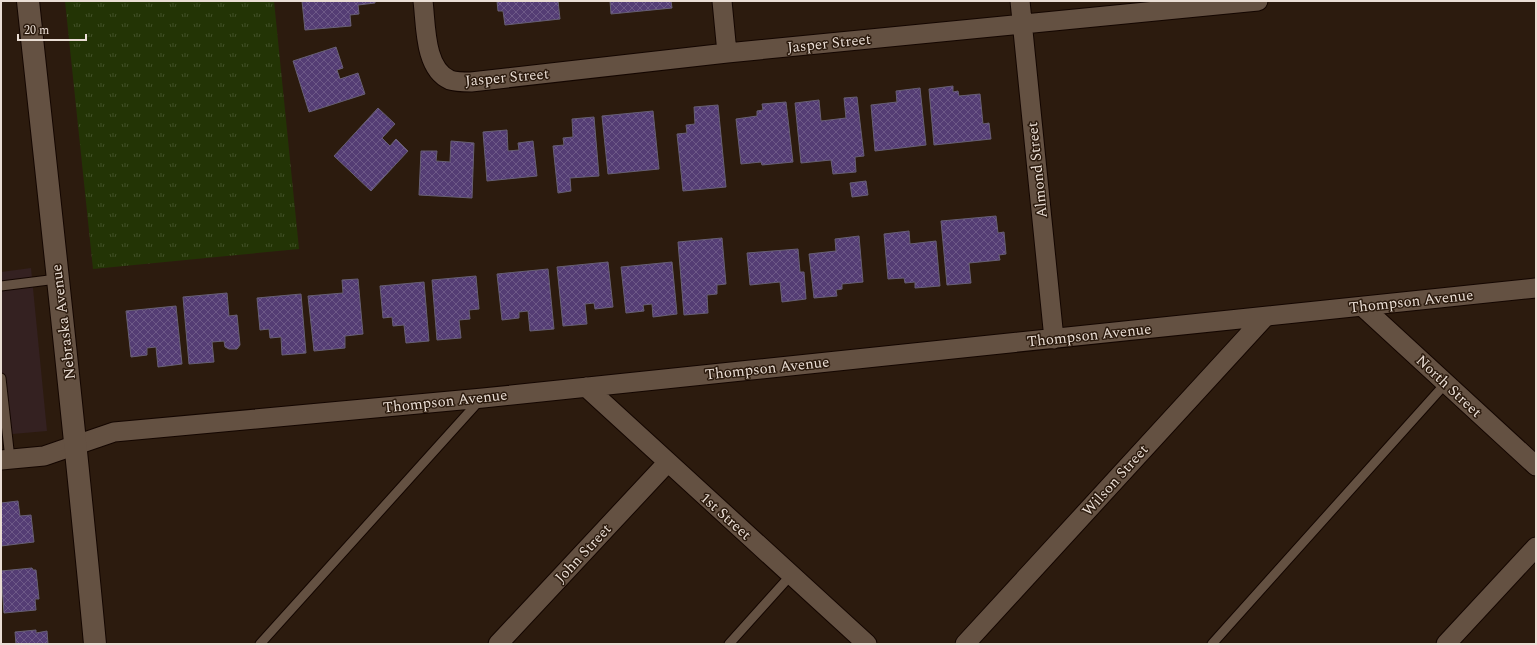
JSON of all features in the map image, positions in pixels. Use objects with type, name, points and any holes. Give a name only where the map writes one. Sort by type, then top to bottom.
[{"type":"main road","name":"Nebraska Avenue","points":[[28,1],[57,279],[77,445],[95,644]]},
{"type":"street","name":"Jasper Street","points":[[423,1],[427,39],[432,63],[440,74],[449,80],[460,82],[727,53],[1258,1]]},
{"type":"street","points":[[722,1],[727,53]]},
{"type":"street","name":"Almond Street","points":[[1020,1],[1054,339]]},
{"type":"street","name":"Thompson Avenue","points":[[6,460],[44,456],[114,432],[483,398],[1536,288]]},
{"type":"street","name":"North Street","points":[[1363,307],[1536,466]]},
{"type":"street","name":"Wilson Street","points":[[965,644],[1265,317]]},
{"type":"street","name":"1st Street","points":[[586,387],[867,644]]},
{"type":"street","name":"John Street","points":[[498,644],[668,462]]},
{"type":"street","points":[[1446,644],[1536,547]]},
{"type":"lane","points":[[1,286],[57,279]]},
{"type":"lane","points":[[1,378],[6,460]]},
{"type":"lane","points":[[1212,644],[1446,383]]},
{"type":"lane","points":[[260,644],[483,398]]},
{"type":"lane","points":[[729,644],[791,575]]},
{"type":"shaded area","points":[[31,268],[47,431],[1,435],[1,272]]},
{"type":"green space","points":[[65,1],[274,1],[299,249],[93,269]]},
{"type":"building","points":[[302,1],[375,1],[375,3],[358,5],[359,14],[350,15],[351,26],[305,30]]},
{"type":"building","points":[[497,1],[558,1],[560,19],[505,25],[503,11],[498,11]]},
{"type":"building","points":[[610,1],[671,1],[672,8],[611,14]]},
{"type":"building","points":[[336,47],[343,68],[337,70],[340,79],[358,73],[365,94],[309,112],[293,61]]},
{"type":"building","points":[[953,86],[953,92],[958,91],[959,96],[980,94],[983,124],[989,123],[991,139],[934,145],[929,89]]},
{"type":"building","points":[[920,88],[926,145],[875,151],[871,105],[897,102],[896,91]]},
{"type":"building","points":[[857,97],[864,156],[855,157],[856,172],[833,174],[831,160],[801,163],[795,103],[819,100],[821,121],[846,118],[844,98]]},
{"type":"building","points":[[786,102],[793,162],[762,165],[761,162],[741,164],[736,119],[757,116],[757,111],[763,110],[762,104]]},
{"type":"building","points":[[718,105],[726,187],[683,191],[677,134],[687,133],[686,125],[695,124],[694,107]]},
{"type":"building","points":[[378,108],[395,124],[382,138],[390,146],[396,139],[408,151],[371,191],[334,156]]},
{"type":"building","points":[[653,111],[659,169],[608,174],[602,116]]},
{"type":"building","points":[[594,117],[599,176],[570,178],[571,191],[558,193],[553,146],[564,145],[563,138],[573,137],[572,119]]},
{"type":"building","points":[[507,130],[508,151],[519,150],[518,143],[533,141],[537,176],[487,181],[483,132]]},
{"type":"building","points":[[451,141],[474,143],[472,198],[419,195],[421,151],[437,151],[436,161],[450,162]]},
{"type":"building","points":[[866,181],[868,195],[852,197],[850,183]]},
{"type":"building","points":[[996,216],[998,233],[1004,232],[1006,254],[999,255],[1000,260],[969,263],[971,283],[947,285],[941,221]]},
{"type":"building","points":[[909,231],[910,244],[936,241],[940,286],[915,288],[915,282],[905,283],[904,278],[888,279],[884,234]]},
{"type":"building","points":[[859,236],[863,282],[842,284],[842,289],[836,290],[837,296],[814,298],[809,254],[836,251],[835,239]]},
{"type":"building","points":[[722,238],[726,284],[717,285],[717,294],[707,295],[708,313],[684,315],[678,242]]},
{"type":"building","points":[[798,249],[800,272],[804,272],[806,299],[782,302],[780,282],[750,285],[747,253]]},
{"type":"building","points":[[608,262],[613,307],[595,309],[594,303],[585,304],[587,324],[563,326],[557,267]]},
{"type":"building","points":[[672,262],[677,314],[653,317],[652,304],[643,305],[644,311],[626,313],[621,267]]},
{"type":"building","points":[[548,269],[554,329],[530,331],[528,311],[519,312],[519,318],[502,320],[497,274]]},
{"type":"building","points":[[476,276],[479,309],[469,310],[470,319],[459,320],[461,338],[437,340],[432,280]]},
{"type":"building","points":[[358,279],[363,334],[345,336],[345,348],[314,351],[308,296],[343,293],[342,280]]},
{"type":"building","points":[[424,282],[429,341],[406,343],[404,325],[393,326],[392,317],[383,318],[380,286]]},
{"type":"building","points":[[227,293],[229,316],[237,315],[240,345],[237,349],[229,349],[225,347],[224,341],[212,342],[214,362],[189,364],[183,297]]},
{"type":"building","points":[[301,294],[306,353],[282,355],[281,337],[270,338],[269,329],[260,330],[257,298]]},
{"type":"building","points":[[176,306],[182,364],[158,367],[156,347],[147,348],[147,355],[131,357],[126,311]]},
{"type":"building","points":[[18,501],[20,516],[31,515],[34,542],[1,546],[1,503]]},
{"type":"building","points":[[32,568],[33,570],[36,570],[39,599],[35,599],[36,610],[4,613],[1,571]]},
{"type":"building","points":[[36,630],[36,633],[47,631],[48,644],[16,644],[15,632]]}]
